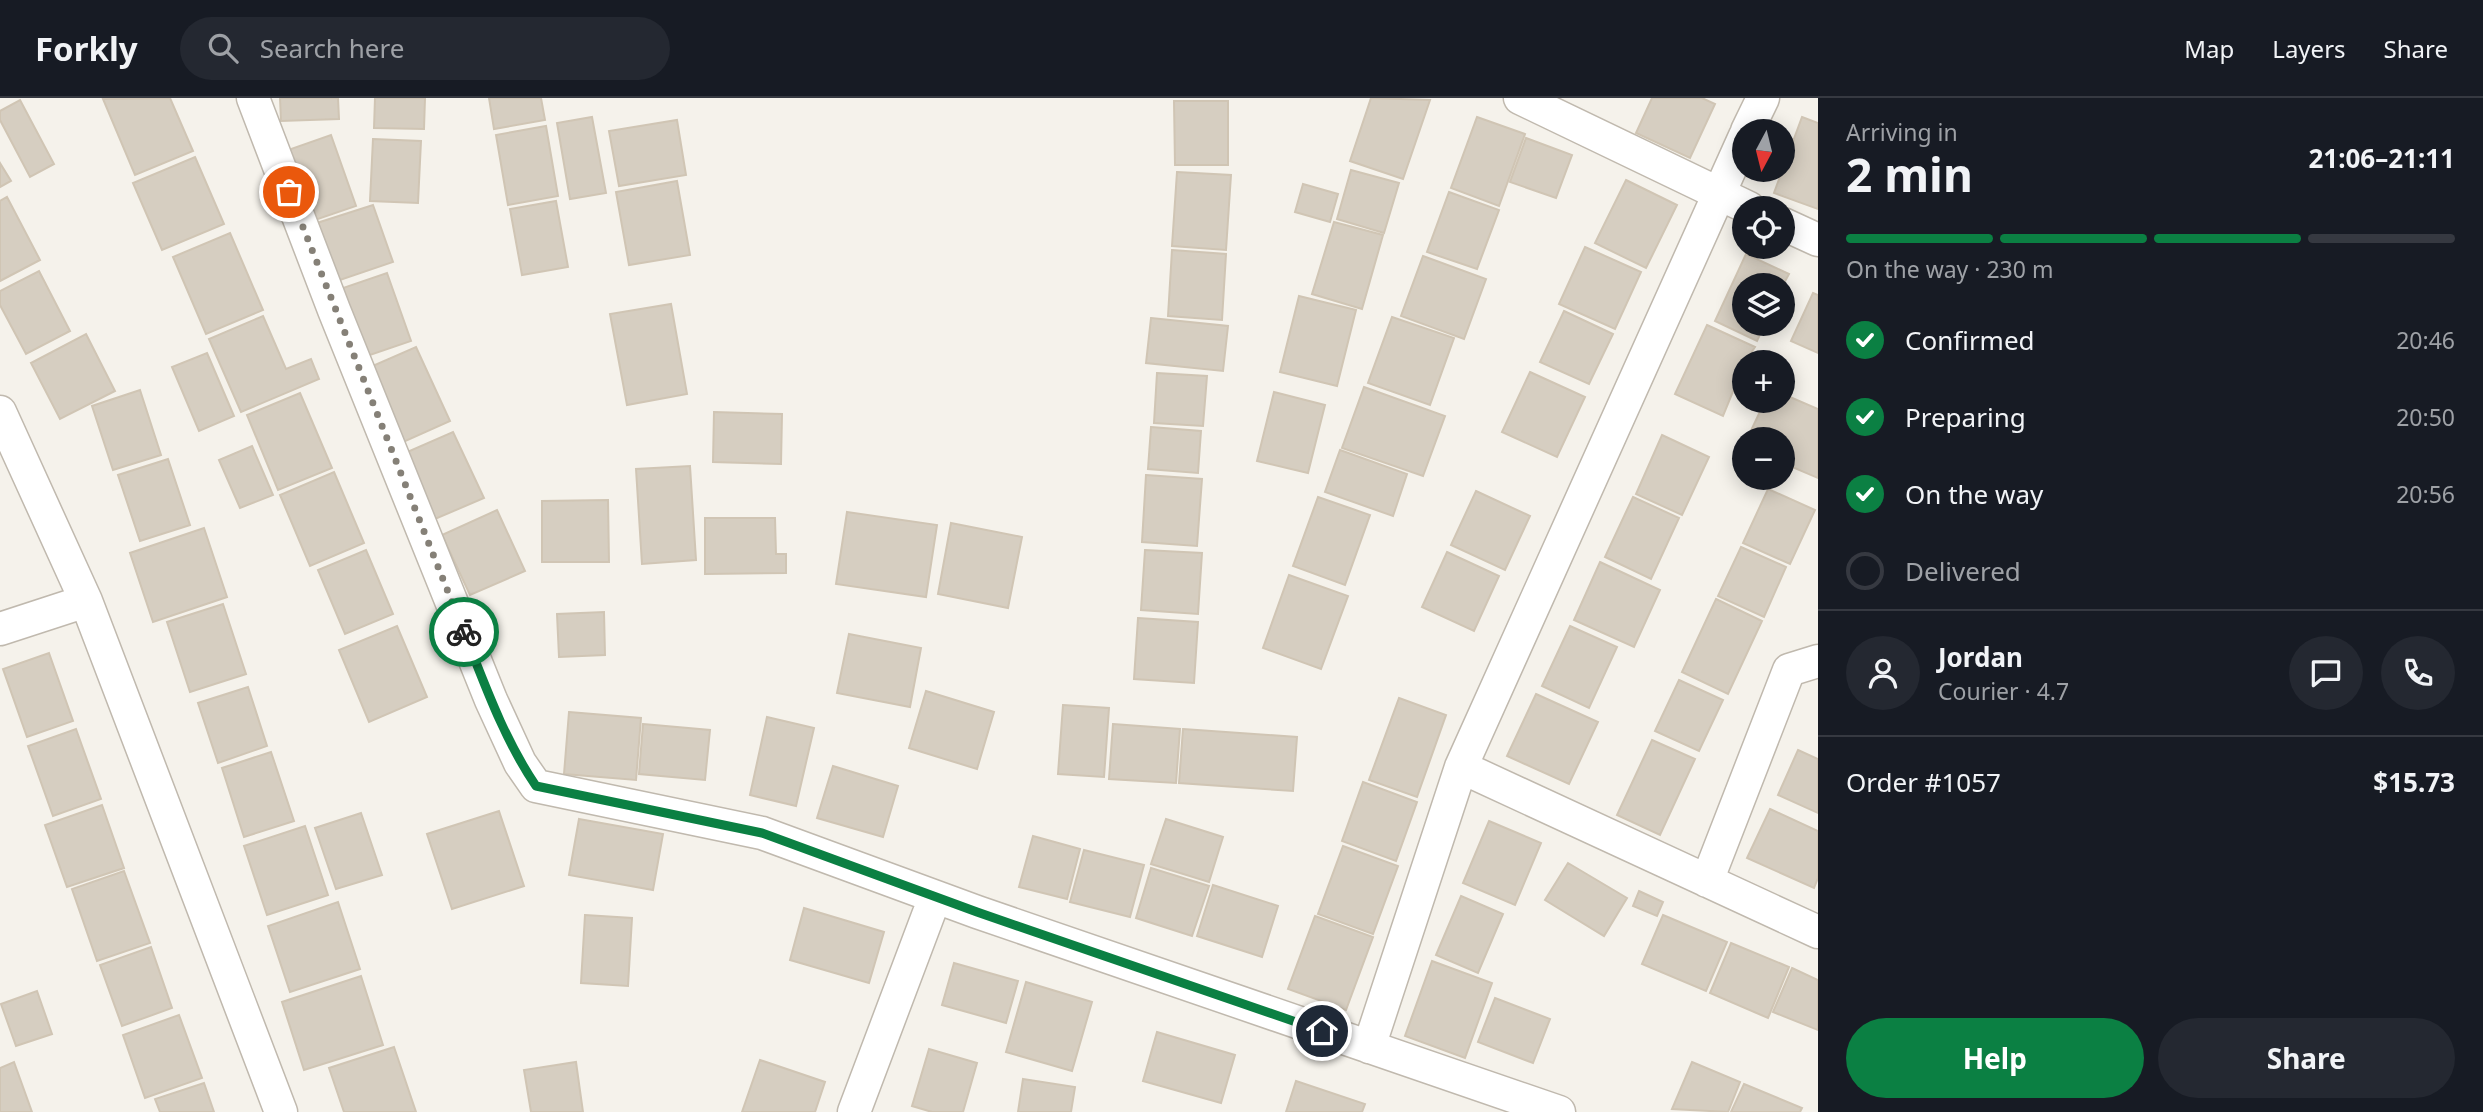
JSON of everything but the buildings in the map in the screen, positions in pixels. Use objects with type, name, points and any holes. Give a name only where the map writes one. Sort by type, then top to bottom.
[{"type":"street","points":[[253,98],[491,700],[520,763],[536,786],[762,833],[934,897],[1559,1112]]},
{"type":"street","points":[[1520,98],[1732,201]]},
{"type":"street","points":[[1753,119],[1762,98]]},
{"type":"street","points":[[1369,1047],[1461,767],[1732,163]]},
{"type":"street","points":[[1795,229],[1818,240]]},
{"type":"street","points":[[0,412],[86,601],[281,1112]]},
{"type":"street","points":[[0,629],[86,601]]},
{"type":"street","points":[[1707,881],[1789,670],[1818,661]]},
{"type":"street","points":[[1461,767],[1818,932]]},
{"type":"street","points":[[854,1112],[934,897]]},
{"type":"way so far","points":[[289,192],[464,632]]},
{"type":"route","points":[[464,632],[520,763],[536,786],[762,833],[977,912],[1322,1031]]}]
